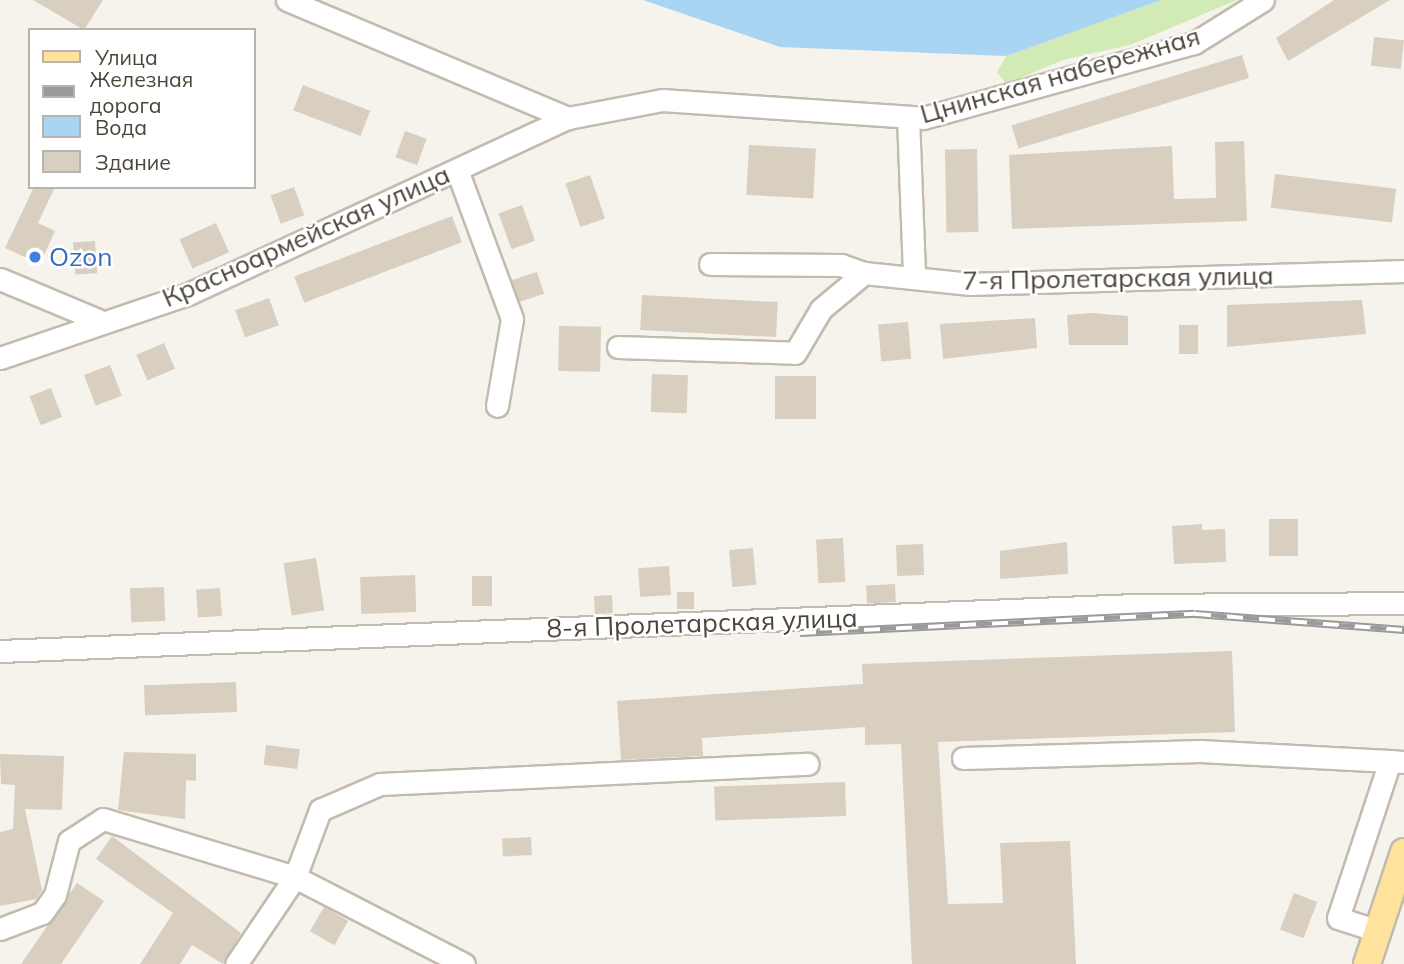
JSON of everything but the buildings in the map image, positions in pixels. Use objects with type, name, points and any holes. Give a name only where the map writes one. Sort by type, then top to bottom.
[{"type":"main road","points":[[1367,964],[1404,852]]},
{"type":"street","points":[[287,0],[568,118]]},
{"type":"street","name":"Цнинская набережная","points":[[568,118],[662,100],[923,118],[1194,43],[1263,0]]},
{"type":"street","points":[[908,117],[914,276]]},
{"type":"street","name":"Красноармейская улица","points":[[0,358],[98,320],[188,294],[568,118]]},
{"type":"street","points":[[457,170],[512,319],[497,406]]},
{"type":"street","name":"7-я Пролетарская улица","points":[[710,264],[841,265],[864,273],[914,276],[970,284],[1404,271]]},
{"type":"street","points":[[618,347],[795,353],[821,309],[864,273]]},
{"type":"street","points":[[0,279],[98,320]]},
{"type":"street","name":"8-я Пролетарская улица","points":[[0,652],[1134,606],[1404,603]]},
{"type":"street","points":[[963,758],[1200,751],[1397,762],[1338,918],[1378,931]]},
{"type":"street","points":[[236,964],[295,877],[320,810],[380,784],[808,764]]},
{"type":"street","points":[[0,929],[42,913],[55,895],[69,841],[103,819],[295,877],[464,964]]},
{"type":"green space","points":[[1161,0],[1237,0],[1130,45],[1063,60],[1006,84],[997,72],[1006,56]]},
{"type":"water","points":[[643,0],[1161,0],[1006,56],[780,47]]},
{"type":"railway","points":[[800,633],[1195,614],[1404,630]]},
{"type":"place","name":"Ozon","points":[[35,257]]}]
